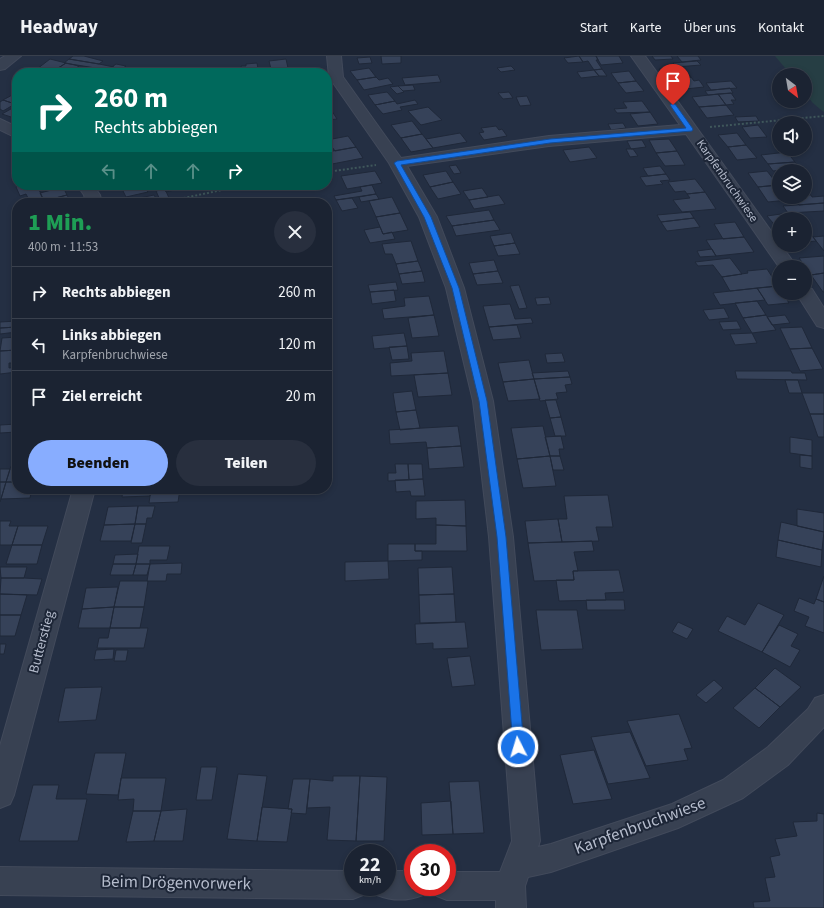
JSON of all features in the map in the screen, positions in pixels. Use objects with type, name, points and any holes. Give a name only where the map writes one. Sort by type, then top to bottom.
[{"type":"street","points":[[0,66],[14,56]]},
{"type":"street","points":[[334,56],[336,77],[397,163],[428,217],[455,288],[483,401],[501,537],[526,842],[513,886],[456,886]]},
{"type":"street","name":"Karpfenbruchwiese","points":[[638,56],[783,260]]},
{"type":"street","points":[[0,124],[12,130]]},
{"type":"street","points":[[397,163],[550,141],[690,129]]},
{"type":"street","points":[[810,300],[824,322]]},
{"type":"street","name":"Butterstieg","points":[[0,795],[83,494]]},
{"type":"street","name":"Karpfenbruchwiese","points":[[513,886],[552,858],[678,815],[733,789],[778,756],[816,717],[824,706]]},
{"type":"street","name":"Beim Drögenvorwerk","points":[[0,881],[344,885]]},
{"type":"path","points":[[690,129],[824,116]]},
{"type":"path","points":[[332,171],[370,165],[397,163]]},
{"type":"path","points":[[184,198],[222,190]]},
{"type":"green space","points":[[775,56],[824,56],[824,112],[812,101],[812,68],[785,68]]},
{"type":"building","points":[[73,56],[84,56],[103,61],[99,64],[69,59]]},
{"type":"building","points":[[381,56],[401,56],[401,63],[382,64]]},
{"type":"building","points":[[579,56],[583,62],[568,63],[564,58]]},
{"type":"building","points":[[579,56],[596,56],[598,60],[596,60],[602,69],[594,70],[588,61],[583,62]]},
{"type":"building","points":[[596,56],[619,56],[623,63],[601,65]]},
{"type":"building","points":[[652,56],[671,56],[673,59],[655,60]]},
{"type":"building","points":[[677,56],[698,56],[701,60],[682,62]]},
{"type":"building","points":[[370,57],[372,63],[359,64],[357,58]]},
{"type":"building","points":[[50,59],[66,63],[58,68],[38,68]]},
{"type":"building","points":[[69,59],[114,67],[97,68],[64,63]]},
{"type":"building","points":[[286,59],[288,68],[271,68],[269,61]]},
{"type":"building","points":[[697,61],[701,65],[676,67],[673,63]]},
{"type":"building","points":[[66,63],[79,66],[76,68],[58,68]]},
{"type":"building","points":[[257,63],[258,68],[242,68],[241,66],[246,66],[246,64]]},
{"type":"building","points":[[116,64],[126,66],[123,68],[112,67]]},
{"type":"building","points":[[511,66],[515,70],[501,72],[497,68]]},
{"type":"building","points":[[682,67],[691,77],[668,79],[659,69]]},
{"type":"building","points":[[369,68],[376,77],[357,80],[350,71]]},
{"type":"building","points":[[602,69],[607,76],[599,76],[594,70]]},
{"type":"building","points":[[594,70],[599,76],[581,78],[577,72]]},
{"type":"building","points":[[629,71],[636,81],[618,83],[611,73]]},
{"type":"building","points":[[438,75],[441,82],[405,85],[402,78]]},
{"type":"building","points":[[376,77],[379,80],[388,78],[393,84],[364,90],[357,80]]},
{"type":"building","points":[[691,77],[694,81],[699,80],[704,87],[676,90],[668,79]]},
{"type":"building","points":[[636,81],[644,91],[626,93],[618,83]]},
{"type":"building","points":[[731,81],[737,88],[711,90],[706,83]]},
{"type":"building","points":[[413,85],[415,90],[403,91],[398,86]]},
{"type":"building","points":[[398,86],[404,92],[397,94],[390,87]]},
{"type":"building","points":[[730,88],[733,93],[708,95],[705,91]]},
{"type":"building","points":[[387,92],[395,101],[375,105],[368,95]]},
{"type":"building","points":[[509,92],[513,98],[503,99],[498,93]]},
{"type":"building","points":[[731,93],[736,100],[731,100],[734,104],[726,105],[718,94]]},
{"type":"building","points":[[718,94],[726,105],[699,107],[692,97]]},
{"type":"building","points":[[12,95],[12,103],[3,100]]},
{"type":"building","points":[[527,96],[531,105],[520,106],[516,97]]},
{"type":"building","points":[[3,100],[12,103],[12,106],[3,111],[0,109],[0,102]]},
{"type":"building","points":[[415,100],[418,104],[400,107],[402,110],[383,114],[375,105],[395,101],[397,104]]},
{"type":"building","points":[[642,101],[650,112],[617,113],[614,109],[627,108],[623,102]]},
{"type":"building","points":[[726,105],[734,115],[707,118],[699,107]]},
{"type":"building","points":[[428,107],[442,120],[421,125],[408,111]]},
{"type":"building","points":[[12,108],[12,117],[2,114]]},
{"type":"building","points":[[332,111],[337,119],[332,120]]},
{"type":"building","points":[[650,112],[658,124],[638,126],[630,114]]},
{"type":"building","points":[[756,116],[759,121],[738,122],[735,117]]},
{"type":"building","points":[[412,121],[422,134],[401,138],[391,125]]},
{"type":"building","points":[[623,123],[626,128],[611,130],[608,124]]},
{"type":"building","points":[[758,125],[767,137],[750,138],[742,127]]},
{"type":"building","points":[[496,126],[499,130],[502,129],[507,136],[484,140],[479,133],[484,132],[481,128]]},
{"type":"building","points":[[460,133],[467,142],[433,148],[426,139]]},
{"type":"building","points":[[737,133],[746,145],[728,147],[718,135]]},
{"type":"building","points":[[422,134],[433,148],[411,152],[401,138]]},
{"type":"building","points":[[348,136],[356,147],[335,151],[332,147],[332,139]]},
{"type":"building","points":[[669,139],[677,151],[656,153],[649,140]]},
{"type":"building","points":[[642,140],[646,147],[631,149],[627,141]]},
{"type":"building","points":[[746,145],[757,158],[737,160],[728,147]]},
{"type":"building","points":[[356,147],[363,158],[332,164],[332,151]]},
{"type":"building","points":[[589,147],[597,158],[570,162],[563,150]]},
{"type":"building","points":[[626,149],[633,149],[638,156],[630,157]]},
{"type":"building","points":[[677,151],[685,165],[665,166],[656,153]]},
{"type":"building","points":[[772,154],[772,156],[790,156],[795,162],[768,164],[761,155]]},
{"type":"building","points":[[795,162],[796,164],[772,164],[772,170],[768,164]]},
{"type":"building","points":[[456,165],[461,173],[454,174],[449,166]]},
{"type":"building","points":[[660,166],[666,174],[648,176],[643,168]]},
{"type":"building","points":[[375,171],[382,183],[347,189],[341,176]]},
{"type":"building","points":[[446,171],[453,182],[430,187],[423,175]]},
{"type":"building","points":[[767,171],[772,177],[772,186],[758,187],[748,173]]},
{"type":"building","points":[[666,174],[670,180],[660,181],[663,184],[646,186],[640,177]]},
{"type":"building","points":[[695,179],[705,192],[687,194],[685,191],[675,192],[668,182]]},
{"type":"building","points":[[453,182],[461,194],[438,199],[430,187]]},
{"type":"building","points":[[372,185],[376,194],[336,200],[334,196],[362,191],[360,187]]},
{"type":"building","points":[[772,186],[772,202],[768,202],[758,187]]},
{"type":"building","points":[[482,188],[488,197],[469,200],[463,191]]},
{"type":"building","points":[[17,190],[39,190],[43,198],[28,198],[26,194],[20,196]]},
{"type":"building","points":[[52,190],[64,190],[67,195],[56,198],[42,198],[40,193]]},
{"type":"building","points":[[122,190],[147,190],[148,192],[126,197]]},
{"type":"building","points":[[165,190],[169,198],[159,198],[156,191]]},
{"type":"building","points":[[705,192],[716,209],[682,212],[673,200],[690,198],[687,194]]},
{"type":"building","points":[[376,194],[379,199],[361,202],[359,197]]},
{"type":"building","points":[[67,195],[68,198],[56,198]]},
{"type":"building","points":[[154,195],[156,198],[140,198]]},
{"type":"building","points":[[499,195],[505,204],[474,209],[469,200]]},
{"type":"building","points":[[824,196],[824,203],[812,204],[812,197]]},
{"type":"building","points":[[392,197],[400,213],[376,217],[369,201]]},
{"type":"building","points":[[352,198],[358,208],[342,211],[336,200]]},
{"type":"building","points":[[824,203],[824,211],[787,212],[783,206],[812,204]]},
{"type":"building","points":[[489,210],[494,220],[452,226],[446,216]]},
{"type":"building","points":[[690,212],[694,218],[661,222],[657,215]]},
{"type":"building","points":[[400,213],[408,230],[383,234],[376,217]]},
{"type":"building","points":[[772,215],[772,222],[767,216]]},
{"type":"building","points":[[694,218],[700,227],[667,231],[661,222]]},
{"type":"building","points":[[494,220],[500,230],[456,236],[452,226]]},
{"type":"building","points":[[735,222],[744,237],[723,239],[714,224]]},
{"type":"building","points":[[380,227],[383,234],[392,232],[395,239],[370,243],[364,230]]},
{"type":"building","points":[[511,233],[515,243],[494,246],[490,236]]},
{"type":"building","points":[[812,236],[813,237],[816,241],[812,241]]},
{"type":"building","points":[[824,236],[824,251],[813,237]]},
{"type":"building","points":[[744,237],[754,252],[716,256],[706,240]]},
{"type":"building","points":[[411,241],[418,261],[396,264],[392,254],[385,254],[382,244]]},
{"type":"building","points":[[515,243],[520,254],[498,256],[494,246]]},
{"type":"building","points":[[712,249],[716,256],[700,257],[697,251]]},
{"type":"building","points":[[824,256],[824,273],[812,275],[812,260],[800,260],[799,258]]},
{"type":"building","points":[[730,258],[742,274],[722,277],[713,265],[698,266],[695,262]]},
{"type":"building","points":[[494,260],[498,271],[473,274],[469,263]]},
{"type":"building","points":[[418,261],[422,271],[399,274],[396,264]]},
{"type":"building","points":[[767,269],[772,277],[772,287],[730,291],[722,277],[748,273],[747,271]]},
{"type":"building","points":[[422,271],[425,282],[402,284],[399,274]]},
{"type":"building","points":[[498,271],[503,283],[477,285],[473,274]]},
{"type":"building","points":[[824,273],[824,292],[812,276],[812,275]]},
{"type":"building","points":[[396,282],[398,290],[370,292],[368,285]]},
{"type":"building","points":[[519,285],[527,308],[519,309],[510,286]]},
{"type":"building","points":[[772,287],[772,300],[787,300],[789,303],[768,305],[757,288]]},
{"type":"building","points":[[757,288],[765,300],[720,305],[713,293]]},
{"type":"building","points":[[394,290],[396,301],[372,304],[370,292]]},
{"type":"building","points":[[429,296],[434,315],[384,319],[382,309],[405,306],[404,298]]},
{"type":"building","points":[[549,297],[551,304],[537,305],[535,298]]},
{"type":"building","points":[[757,301],[766,315],[743,318],[735,303]]},
{"type":"building","points":[[510,304],[515,319],[531,318],[533,323],[489,327],[483,306]]},
{"type":"building","points":[[724,308],[729,318],[709,320],[703,310]]},
{"type":"building","points":[[434,315],[439,336],[412,338],[408,318]]},
{"type":"building","points":[[766,315],[776,330],[752,333],[743,318]]},
{"type":"building","points":[[785,315],[790,323],[772,325],[767,317]]},
{"type":"building","points":[[12,321],[12,327],[0,328],[0,322]]},
{"type":"building","points":[[737,321],[741,329],[723,330],[719,322]]},
{"type":"building","points":[[517,325],[521,338],[493,340],[489,327]]},
{"type":"building","points":[[12,327],[12,333],[0,334],[0,328]]},
{"type":"building","points":[[802,327],[812,348],[790,349],[780,328]]},
{"type":"building","points":[[404,333],[407,346],[374,349],[372,336]]},
{"type":"building","points":[[752,333],[757,343],[735,345],[730,334]]},
{"type":"building","points":[[12,337],[12,350],[0,351],[2,338]]},
{"type":"building","points":[[407,346],[409,359],[392,360],[389,347]]},
{"type":"building","points":[[812,348],[823,369],[800,371],[790,349]]},
{"type":"building","points":[[12,350],[12,363],[9,363],[9,368],[12,368],[12,373],[0,374],[0,351]]},
{"type":"building","points":[[444,351],[448,373],[391,376],[390,363],[412,361],[411,353]]},
{"type":"building","points":[[562,353],[565,362],[547,363],[545,354]]},
{"type":"building","points":[[529,360],[534,379],[503,382],[498,363]]},
{"type":"building","points":[[568,371],[570,377],[534,379],[532,373]]},
{"type":"building","points":[[735,371],[791,371],[792,373],[805,373],[807,380],[737,379]]},
{"type":"building","points":[[448,373],[452,395],[418,397],[414,375]]},
{"type":"building","points":[[570,377],[572,384],[565,385],[567,392],[556,393],[558,399],[540,401],[534,379]]},
{"type":"building","points":[[534,379],[540,399],[508,401],[503,382]]},
{"type":"building","points":[[785,380],[798,380],[802,393],[789,393]]},
{"type":"building","points":[[412,391],[416,410],[396,412],[393,393]]},
{"type":"building","points":[[802,393],[824,393],[824,414],[810,414]]},
{"type":"building","points":[[545,400],[556,400],[561,417],[550,418]]},
{"type":"building","points":[[416,410],[420,428],[400,430],[396,412]]},
{"type":"building","points":[[810,414],[824,414],[824,437],[818,437]]},
{"type":"building","points":[[561,417],[566,436],[555,436],[550,418]]},
{"type":"building","points":[[12,424],[12,432],[0,433],[0,425]]},
{"type":"building","points":[[458,426],[461,446],[427,448],[426,442],[390,444],[389,430]]},
{"type":"building","points":[[543,426],[550,456],[517,459],[511,428]]},
{"type":"building","points":[[561,436],[564,449],[559,449],[560,456],[550,456],[545,437]]},
{"type":"building","points":[[790,437],[812,440],[812,456],[790,453]]},
{"type":"building","points":[[461,446],[464,467],[429,469],[427,448]]},
{"type":"building","points":[[800,455],[812,456],[812,469],[800,467]]},
{"type":"building","points":[[550,456],[560,456],[564,470],[553,470]]},
{"type":"building","points":[[550,456],[556,486],[523,488],[517,459]]},
{"type":"building","points":[[395,464],[408,464],[409,480],[388,481],[388,473],[396,473]]},
{"type":"building","points":[[408,464],[422,464],[423,479],[409,480]]},
{"type":"building","points":[[11,466],[12,482],[6,482]]},
{"type":"building","points":[[0,469],[10,469],[6,482],[0,482]]},
{"type":"building","points":[[423,479],[425,496],[411,496],[410,491],[396,492],[395,480]]},
{"type":"building","points":[[0,482],[6,482],[0,502]]},
{"type":"building","points":[[6,482],[12,482],[12,494],[31,494],[30,498],[1,499]]},
{"type":"building","points":[[122,494],[150,494],[150,496],[122,497]]},
{"type":"building","points":[[150,494],[179,494],[178,502],[149,503]]},
{"type":"building","points":[[608,495],[613,527],[596,527],[599,541],[562,542],[558,519],[567,519],[564,496]]},
{"type":"building","points":[[465,500],[466,526],[436,525],[436,518],[416,519],[416,501]]},
{"type":"building","points":[[138,506],[155,506],[152,518],[147,518],[146,524],[135,524]]},
{"type":"building","points":[[138,506],[135,524],[104,525],[108,507]]},
{"type":"building","points":[[797,509],[824,513],[824,532],[797,526]]},
{"type":"building","points":[[558,519],[562,542],[528,543],[525,521]]},
{"type":"building","points":[[0,521],[11,521],[9,526],[18,526],[12,545],[0,545]]},
{"type":"building","points":[[781,522],[824,532],[822,550],[778,540]]},
{"type":"building","points":[[135,524],[146,524],[142,543],[131,543]]},
{"type":"building","points":[[135,524],[131,541],[100,541],[104,525]]},
{"type":"building","points":[[436,525],[466,526],[467,551],[415,551],[415,544],[436,544]]},
{"type":"building","points":[[18,526],[48,526],[42,545],[12,545]]},
{"type":"building","points":[[778,540],[822,550],[821,567],[776,557]]},
{"type":"building","points":[[592,541],[594,551],[574,552],[578,571],[573,571],[574,580],[534,581],[528,543]]},
{"type":"building","points":[[388,544],[415,544],[415,551],[422,551],[422,560],[388,561]]},
{"type":"building","points":[[12,545],[42,545],[37,564],[6,564]]},
{"type":"building","points":[[139,546],[170,546],[167,560],[150,560],[150,564],[136,564]]},
{"type":"building","points":[[138,554],[136,564],[113,564],[115,555]]},
{"type":"building","points":[[388,561],[389,579],[345,581],[345,562]]},
{"type":"building","points":[[182,563],[181,574],[167,574],[166,581],[147,581],[150,564]]},
{"type":"building","points":[[113,564],[136,564],[133,575],[110,575]]},
{"type":"building","points":[[136,564],[150,564],[147,575],[133,575]]},
{"type":"building","points":[[0,567],[27,567],[24,578],[1,578]]},
{"type":"building","points":[[452,567],[454,594],[419,595],[418,568]]},
{"type":"building","points":[[619,570],[624,592],[605,593],[606,600],[559,601],[556,580],[574,580],[573,571]]},
{"type":"building","points":[[824,576],[824,602],[816,599]]},
{"type":"building","points":[[1,578],[42,579],[37,595],[0,594]]},
{"type":"building","points":[[120,581],[148,581],[144,607],[114,607]]},
{"type":"building","points":[[118,587],[114,607],[82,609],[86,588]]},
{"type":"building","points":[[0,594],[27,595],[21,615],[0,615]]},
{"type":"building","points":[[454,594],[456,622],[420,623],[419,595]]},
{"type":"building","points":[[799,598],[814,604],[816,599],[824,602],[824,633],[805,626],[809,617],[794,611]]},
{"type":"building","points":[[586,600],[624,600],[625,610],[587,610]]},
{"type":"building","points":[[758,603],[784,615],[762,652],[718,631],[727,616],[745,625]]},
{"type":"building","points":[[114,607],[144,607],[140,628],[110,628]]},
{"type":"building","points":[[114,607],[110,628],[78,628],[82,609]]},
{"type":"building","points":[[536,610],[577,610],[583,649],[541,650]]},
{"type":"building","points":[[0,615],[21,615],[15,636],[0,636]]},
{"type":"building","points":[[465,622],[468,648],[433,649],[433,643],[416,644],[415,624]]},
{"type":"building","points":[[678,622],[693,629],[687,639],[672,632]]},
{"type":"building","points":[[779,625],[798,634],[791,646],[800,650],[790,667],[762,652]]},
{"type":"building","points":[[110,628],[148,628],[144,648],[97,648],[99,638],[108,638]]},
{"type":"building","points":[[0,644],[6,644],[4,654],[0,654]]},
{"type":"building","points":[[114,649],[113,659],[94,660],[96,650]]},
{"type":"building","points":[[116,650],[128,650],[126,661],[114,661]]},
{"type":"building","points":[[470,656],[475,685],[452,687],[447,658]]},
{"type":"building","points":[[775,668],[801,687],[780,707],[755,688]]},
{"type":"building","points":[[714,680],[723,688],[706,703],[696,695]]},
{"type":"building","points":[[102,687],[96,720],[58,722],[65,688]]},
{"type":"building","points":[[755,688],[780,707],[759,728],[733,708]]},
{"type":"building","points":[[679,714],[692,748],[684,749],[688,760],[646,766],[627,721]]},
{"type":"building","points":[[630,732],[650,778],[608,784],[591,737]]},
{"type":"building","points":[[594,750],[612,799],[573,804],[560,755]]},
{"type":"building","points":[[95,753],[126,753],[118,795],[86,794]]},
{"type":"building","points":[[201,767],[217,767],[212,800],[196,800]]},
{"type":"building","points":[[238,774],[267,776],[257,841],[227,839]]},
{"type":"building","points":[[333,776],[360,776],[356,841],[327,840],[330,807],[307,808],[310,779],[333,781]]},
{"type":"building","points":[[360,776],[387,777],[384,841],[356,841]]},
{"type":"building","points":[[121,778],[166,778],[161,811],[133,811],[134,799],[118,800]]},
{"type":"building","points":[[293,779],[310,779],[306,814],[291,813],[292,809],[288,809]]},
{"type":"building","points":[[479,781],[484,833],[453,834],[449,782]]},
{"type":"building","points":[[33,785],[59,785],[56,799],[87,799],[78,841],[19,841]]},
{"type":"building","points":[[451,801],[453,834],[422,835],[421,803]]},
{"type":"building","points":[[262,807],[292,809],[287,842],[257,841]]},
{"type":"building","points":[[187,809],[183,841],[154,841],[161,811]]},
{"type":"building","points":[[133,811],[161,811],[154,841],[126,842]]},
{"type":"building","points":[[817,813],[824,814],[824,908],[754,908],[753,902],[770,901],[765,878],[775,877],[770,857],[780,855],[775,839],[797,836],[793,822],[817,821]]},
{"type":"route","points":[[518,747],[501,537],[483,401],[455,288],[428,217],[397,163],[550,141],[690,129],[673,105]]}]
